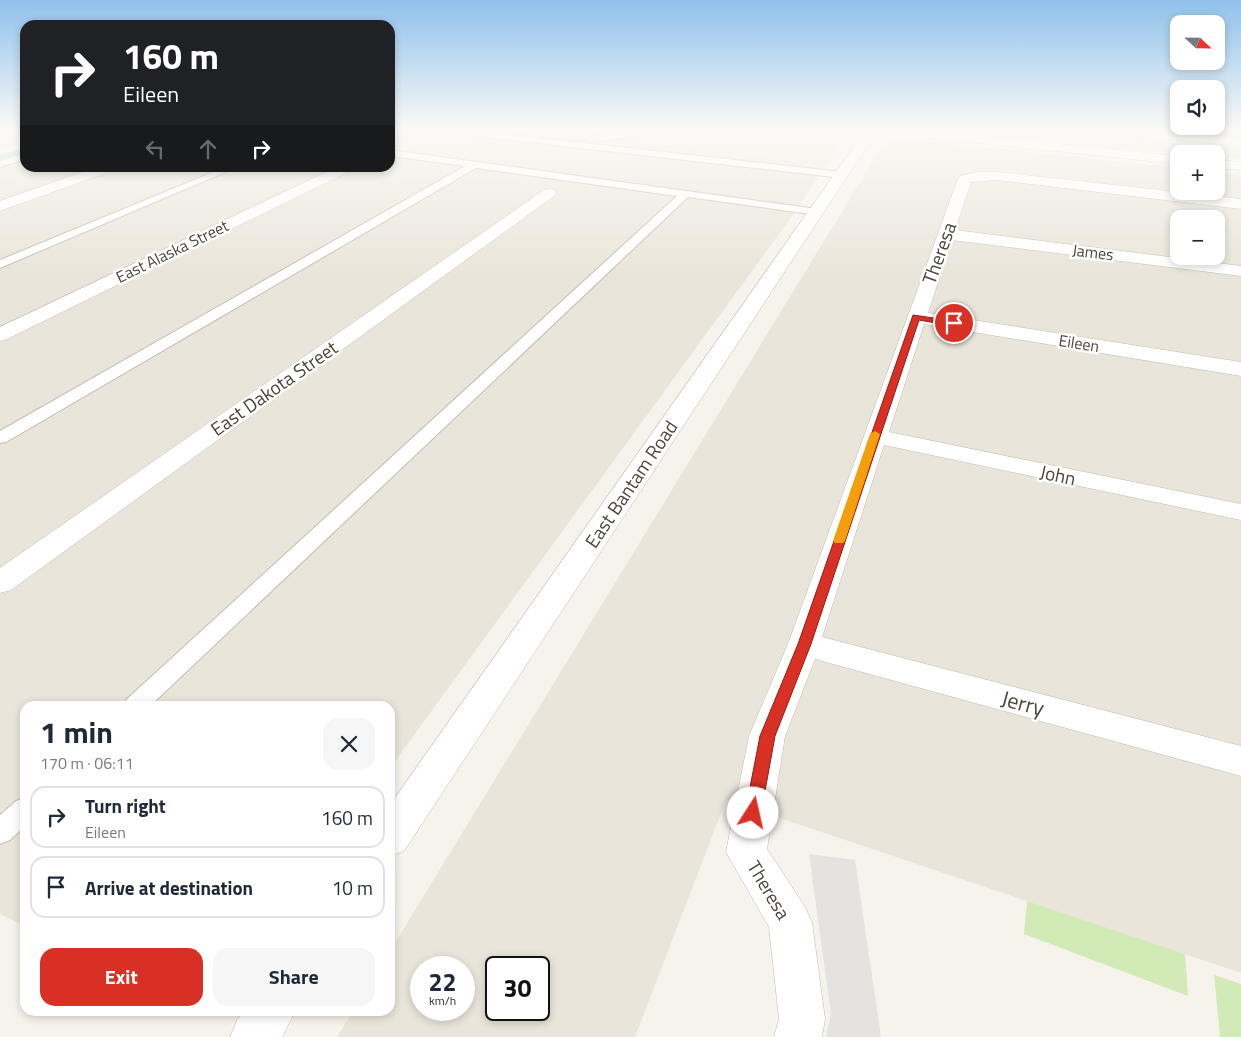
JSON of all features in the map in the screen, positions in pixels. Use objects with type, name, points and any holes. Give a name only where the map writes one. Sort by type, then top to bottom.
[{"type":"street","points":[[0,206],[74,179]]},
{"type":"street","name":"East Alaska Street","points":[[0,335],[321,179]]},
{"type":"street","name":"East Bantam Road","points":[[395,831],[839,179]]},
{"type":"street","name":"Theresa","points":[[798,1037],[802,1019],[790,922],[746,852],[767,736],[804,644],[965,179]]},
{"type":"street","name":"Theresa","points":[[1027,179],[1241,204]]},
{"type":"street","name":"East Dakota Street","points":[[0,583],[549,193]]},
{"type":"street","name":"James","points":[[946,234],[1241,271]]},
{"type":"street","name":"Eileen","points":[[916,317],[1241,369]]},
{"type":"street","name":"John","points":[[875,436],[1241,512]]},
{"type":"street","name":"Jerry","points":[[804,644],[1241,761]]},
{"type":"street","points":[[254,1037],[269,1016]]},
{"type":"lane","points":[[0,264],[203,179]]},
{"type":"lane","points":[[0,438],[449,179]]},
{"type":"lane","points":[[579,179],[817,212]]},
{"type":"lane","points":[[140,701],[685,194]]},
{"type":"lane","points":[[0,832],[20,814]]},
{"type":"shaded area","points":[[0,179],[817,179],[795,212],[395,761],[395,701],[20,701],[20,924],[0,914]]},
{"type":"shaded area","points":[[862,179],[1170,179],[1170,200],[1225,200],[1225,179],[1241,179],[1241,973],[726,800],[635,1037],[337,1037],[350,1016],[395,1016],[395,943]]},
{"type":"shaded area","points":[[809,854],[855,860],[881,1037],[826,1037],[831,1014]]},
{"type":"green space","points":[[1027,901],[1185,954],[1188,996],[1024,934]]},
{"type":"green space","points":[[1214,975],[1241,984],[1241,1037],[1220,1037]]},
{"type":"slow traffic","points":[[839,541],[875,434]]},
{"type":"route","points":[[753,813],[767,736],[804,644],[916,317],[954,323]]}]
